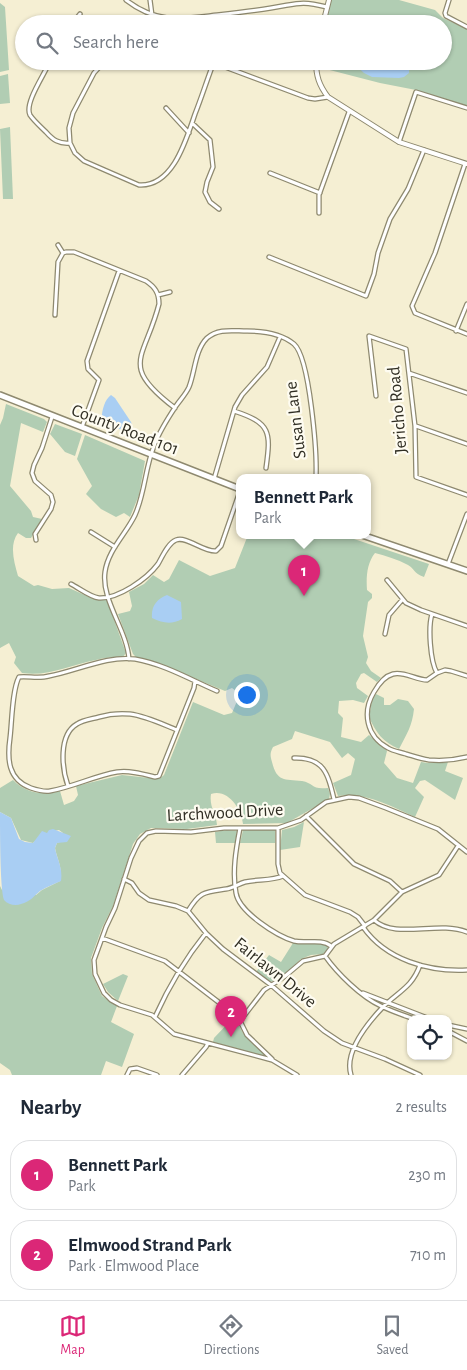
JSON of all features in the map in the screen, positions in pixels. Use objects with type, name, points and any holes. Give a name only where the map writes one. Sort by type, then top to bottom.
[{"type":"main road","name":"County Road 101","points":[[0,395],[236,488]]},
{"type":"main road","points":[[371,538],[467,571]]},
{"type":"street","points":[[126,0],[150,15]]},
{"type":"street","points":[[150,0],[152,15]]},
{"type":"street","points":[[325,15],[329,0]]},
{"type":"street","points":[[446,15],[449,0]]},
{"type":"street","points":[[218,15],[270,9],[300,1],[327,7]]},
{"type":"street","points":[[452,19],[467,27]]},
{"type":"street","points":[[46,70],[28,110],[32,118],[54,140],[61,143],[70,143]]},
{"type":"street","points":[[98,70],[91,78],[73,113],[69,128],[70,143],[75,153],[84,161],[135,184],[143,185],[154,181],[170,170],[180,154],[211,70]]},
{"type":"street","points":[[233,70],[308,98],[328,97]]},
{"type":"street","points":[[317,70],[320,86],[328,97],[349,112],[399,142],[466,164],[435,253],[413,304],[413,311],[456,331],[467,334]]},
{"type":"street","points":[[399,142],[416,92],[467,108]]},
{"type":"street","points":[[166,108],[189,133]]},
{"type":"street","points":[[319,213],[320,193],[349,112]]},
{"type":"street","points":[[192,122],[210,140],[213,167],[205,192],[210,202],[219,209]]},
{"type":"street","points":[[269,257],[366,296],[390,219],[408,189],[424,150]]},
{"type":"street","points":[[270,173],[320,193]]},
{"type":"street","points":[[58,245],[63,253]]},
{"type":"street","points":[[63,253],[74,252],[151,284],[158,295],[159,304],[140,358],[140,370],[145,381],[153,390],[175,408]]},
{"type":"street","points":[[55,316],[58,262],[63,253]]},
{"type":"street","points":[[82,428],[99,380],[88,368],[87,361],[119,271]]},
{"type":"street","points":[[158,295],[170,292]]},
{"type":"street","points":[[456,331],[467,304]]},
{"type":"street","name":"Susan Lane","points":[[129,659],[127,646],[109,596],[105,580],[105,570],[115,547],[129,527],[140,504],[151,455],[161,430],[188,389],[202,345],[210,336],[221,331],[257,331],[268,333],[294,344],[307,377],[310,392],[316,474]]},
{"type":"street","name":"Jericho Road","points":[[376,396],[369,336],[406,349],[415,426],[416,477],[467,495]]},
{"type":"street","points":[[214,480],[234,411],[242,395],[267,367],[280,338]]},
{"type":"street","points":[[409,373],[467,393]]},
{"type":"street","points":[[234,411],[256,420],[265,429],[269,441],[266,468]]},
{"type":"street","points":[[36,540],[35,534],[51,509],[53,502],[51,495],[35,481],[33,469],[52,416]]},
{"type":"street","points":[[415,426],[467,444]]},
{"type":"street","points":[[71,584],[95,597],[102,598],[129,589],[146,577],[157,566],[176,540],[184,540],[209,551],[218,550],[236,501]]},
{"type":"street","points":[[448,565],[467,514]]},
{"type":"street","points":[[91,532],[115,547]]},
{"type":"street","points":[[387,580],[402,600],[411,606],[467,626]]},
{"type":"street","points":[[385,634],[388,615],[402,600]]},
{"type":"street","points":[[432,614],[430,623],[432,660],[436,673]]},
{"type":"street","points":[[195,681],[162,772],[157,776],[116,772],[47,791],[20,783],[11,771],[8,747],[19,677],[43,678],[98,662],[129,659],[149,664],[195,681],[217,691]]},
{"type":"street","points":[[467,676],[448,670],[436,673],[427,680],[397,673],[390,675],[376,688],[366,711],[368,724],[379,740],[391,749],[430,760],[467,757]]},
{"type":"street","points":[[68,786],[63,765],[64,744],[68,733],[78,723],[107,715],[130,714],[177,730]]},
{"type":"street","points":[[294,758],[308,759],[322,768],[328,777],[334,799]]},
{"type":"street","name":"Larchwood Drive","points":[[124,879],[136,845],[144,835],[156,831],[191,832],[224,828],[278,828],[294,823],[319,806],[334,799],[355,798],[386,808],[444,833],[467,852]]},
{"type":"street","points":[[306,816],[354,864],[390,881],[402,892]]},
{"type":"street","points":[[240,828],[235,855],[236,896],[240,902],[268,929],[296,941],[323,942],[331,946]]},
{"type":"street","points":[[278,828],[278,864],[280,873],[305,894],[354,914],[386,949],[401,958],[420,965],[444,970],[467,970]]},
{"type":"street","points":[[240,1021],[260,994],[302,961],[325,956],[331,946],[374,920],[402,892],[438,875],[458,846]]},
{"type":"street","points":[[272,1060],[171,1032],[155,1017],[146,1012],[120,1005],[111,1000],[97,981],[93,968],[94,960],[115,908],[124,879],[132,883],[139,893],[149,900],[176,906],[188,911],[202,893],[284,876]]},
{"type":"street","name":"Fairlawn Drive","points":[[188,911],[206,933],[271,985],[324,1031],[342,1043],[420,1075]]},
{"type":"street","points":[[374,920],[384,926],[398,929],[445,927],[467,932]]},
{"type":"street","points":[[155,1017],[190,952],[206,933]]},
{"type":"street","points":[[102,938],[155,957],[178,972],[224,1006],[240,1021],[247,1035],[272,1060],[297,1075]]},
{"type":"street","points":[[325,956],[341,976],[362,993],[383,1007],[407,1016]]},
{"type":"street","points":[[351,1075],[349,1064],[354,1048],[383,1007],[410,984],[420,965]]},
{"type":"street","points":[[362,993],[420,1015]]},
{"type":"street","points":[[452,1026],[467,1029]]},
{"type":"street","points":[[452,1033],[467,1041]]},
{"type":"street","points":[[182,1075],[208,1043]]},
{"type":"street","points":[[127,1075],[130,1069],[137,1068],[157,1075]]},
{"type":"green space","points":[[331,0],[399,0],[435,10],[440,15],[327,15]]},
{"type":"green space","points":[[0,3],[5,7],[9,70],[0,72]]},
{"type":"green space","points":[[452,22],[467,29],[467,106],[416,90],[330,70],[452,70]]},
{"type":"green space","points":[[8,74],[10,103],[0,104],[0,76]]},
{"type":"green space","points":[[10,127],[13,199],[3,199],[0,129]]},
{"type":"green space","points":[[6,404],[44,419],[47,422],[43,432],[21,423],[10,486],[31,511],[33,517],[42,519],[31,538],[26,538],[18,533],[15,538],[13,554],[18,576],[34,586],[38,585],[52,589],[69,588],[96,600],[107,600],[126,653],[123,657],[103,658],[50,672],[32,674],[22,673],[14,663],[16,657],[9,643],[0,648],[0,425]]},
{"type":"green space","points":[[55,424],[82,434],[75,456],[65,452],[50,434]]},
{"type":"green space","points":[[85,435],[145,461],[139,495],[130,517],[124,513],[116,517],[101,509],[86,494],[92,486],[77,459]]},
{"type":"green space","points":[[246,539],[354,539],[429,564],[424,577],[396,559],[375,553],[372,557],[368,570],[367,590],[372,594],[372,598],[368,602],[363,636],[368,657],[366,663],[371,671],[381,678],[377,682],[364,673],[361,674],[356,683],[357,688],[368,696],[364,703],[353,700],[339,701],[338,713],[343,718],[341,737],[361,742],[369,735],[387,751],[384,763],[397,778],[413,783],[421,762],[448,762],[445,771],[463,778],[455,800],[425,780],[420,781],[415,788],[424,797],[415,817],[387,804],[368,798],[348,795],[338,796],[333,783],[351,775],[355,759],[348,753],[342,758],[330,742],[295,731],[292,739],[272,749],[271,758],[276,773],[282,778],[306,782],[318,788],[328,788],[329,799],[287,823],[243,824],[240,813],[233,801],[223,794],[211,794],[211,803],[217,825],[187,829],[151,828],[140,834],[133,844],[113,906],[102,928],[91,958],[92,974],[102,996],[117,1006],[111,1022],[134,1034],[122,1067],[106,1061],[101,1075],[12,1075],[10,1070],[0,1063],[0,886],[2,890],[36,895],[60,881],[60,868],[55,848],[57,843],[62,841],[63,833],[59,830],[51,832],[33,843],[21,840],[11,818],[0,812],[0,788],[13,780],[29,791],[47,793],[60,791],[64,805],[74,801],[78,795],[76,786],[122,775],[159,779],[164,775],[193,702],[224,715],[232,713],[240,694],[232,688],[225,691],[157,663],[136,657],[133,654],[118,614],[130,611],[132,606],[129,592],[144,584],[153,575],[164,582],[169,579],[179,560],[210,576],[235,568]]},
{"type":"green space","points":[[376,694],[384,698],[384,705],[390,705],[398,699],[408,701],[414,709],[407,734],[399,749],[381,736],[374,728],[369,717],[372,700]]},
{"type":"green space","points":[[304,822],[300,847],[280,850],[282,830]]},
{"type":"green space","points":[[243,830],[275,830],[275,843],[240,843]]},
{"type":"green space","points":[[237,831],[235,843],[216,843],[215,832]]},
{"type":"green space","points":[[293,943],[321,944],[328,948],[323,954],[311,955],[301,959],[285,974],[271,982],[256,972],[269,955],[281,962]]},
{"type":"green space","points":[[123,974],[128,976],[118,1001],[108,992],[103,984]]},
{"type":"green space","points":[[234,1017],[243,1033],[267,1057],[213,1042],[214,1038]]},
{"type":"water","points":[[361,70],[409,70],[409,73],[404,77],[399,78],[372,77]]},
{"type":"water","points":[[111,395],[131,422],[132,425],[129,430],[118,429],[102,422],[106,400]]},
{"type":"water","points":[[167,595],[181,602],[182,619],[167,623],[152,618],[155,604]]},
{"type":"water","points":[[0,812],[11,818],[19,839],[25,842],[33,843],[42,831],[47,833],[53,829],[71,836],[67,842],[57,843],[55,848],[61,868],[61,881],[40,891],[19,905],[12,905],[4,900],[0,858]]},
{"type":"place","name":"Bennett Park","points":[[304,596]]},
{"type":"place","name":"Elmwood Strand Park","points":[[231,1037]]}]
